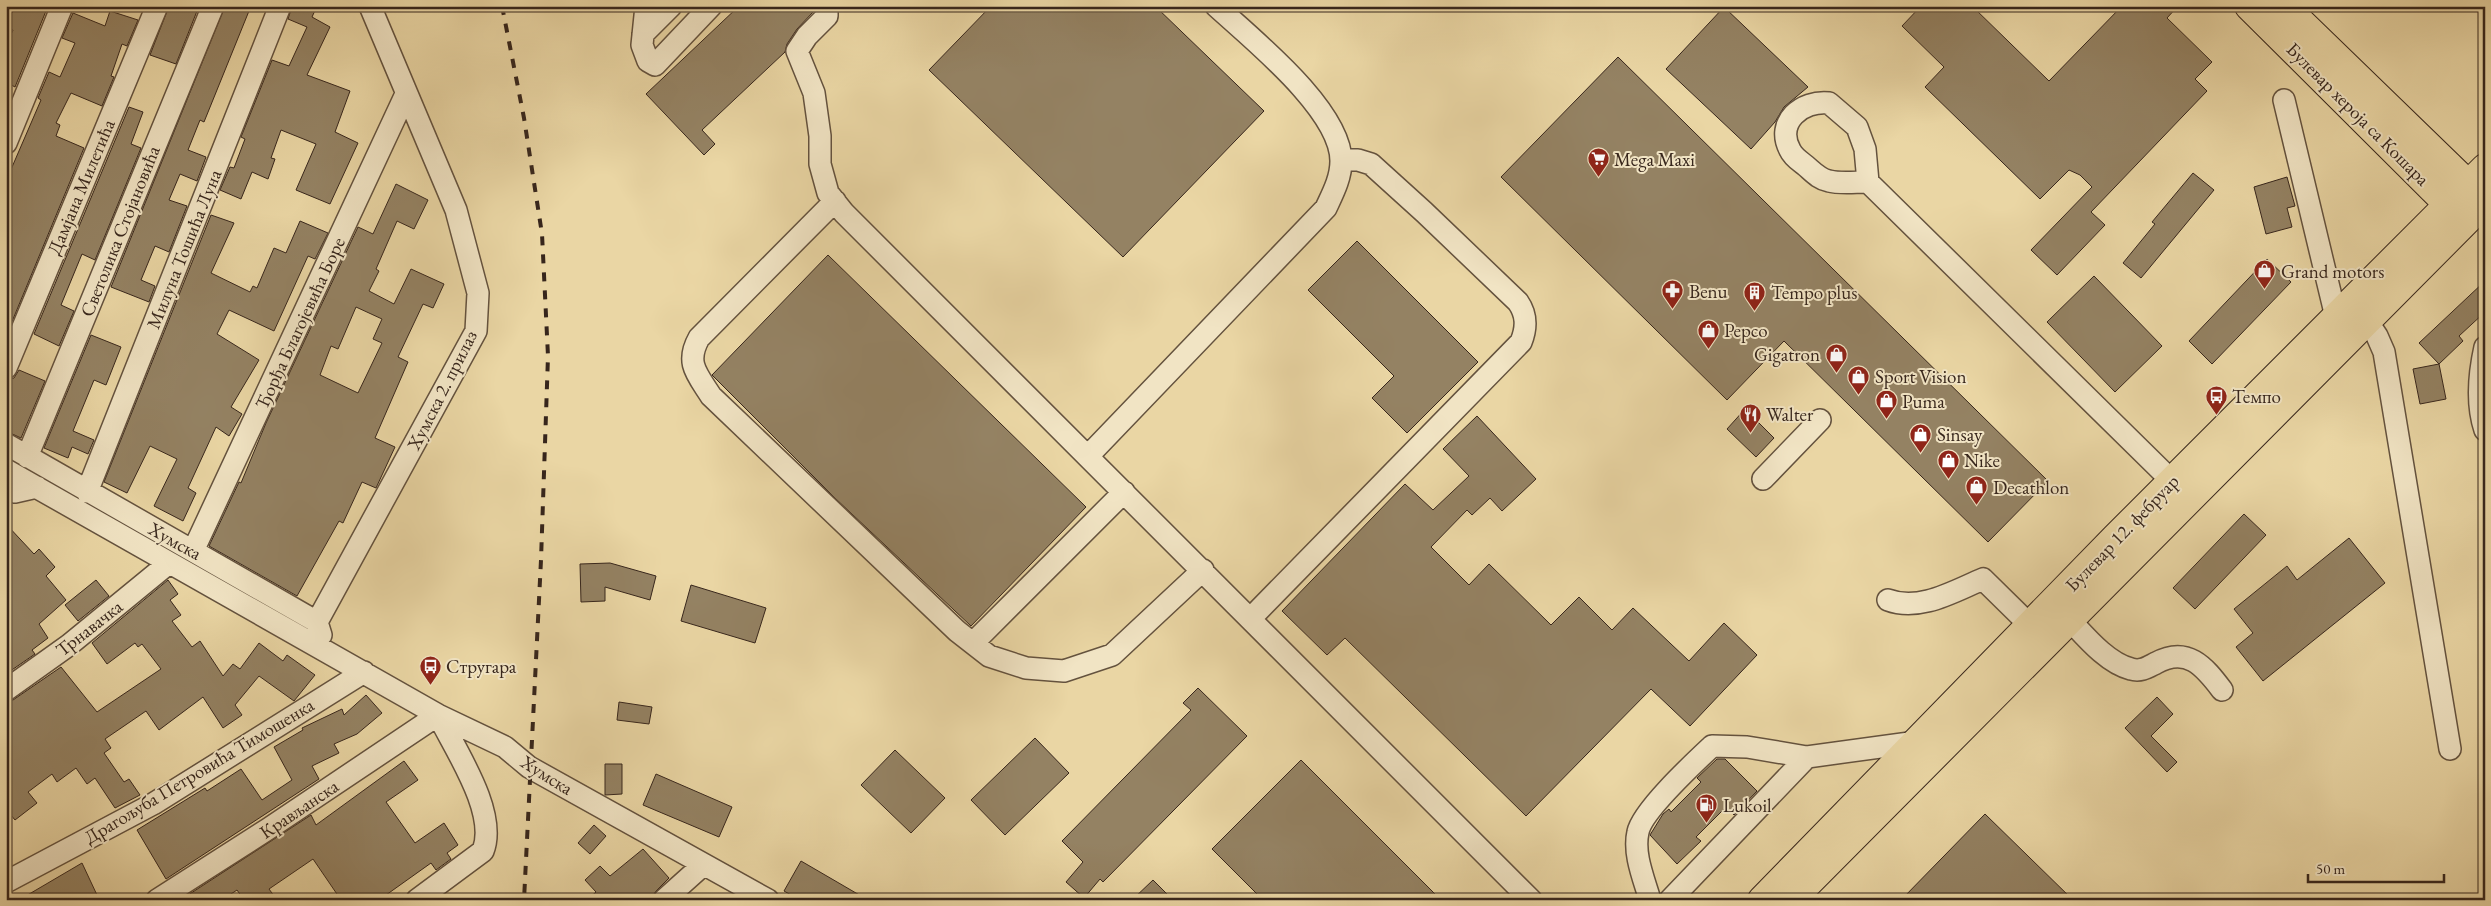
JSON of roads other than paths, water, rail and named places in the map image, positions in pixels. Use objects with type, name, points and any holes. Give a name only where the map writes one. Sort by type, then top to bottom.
[{"type":"main road","name":"Булевар хероја са Кошара","points":[[2249,6],[2457,214]]},
{"type":"main road","name":"Булевар хероја са Кошара","points":[[2284,6],[2481,189]]},
{"type":"main road","name":"Булевар 12. фебруар","points":[[1762,900],[1917,742],[2038,634],[2069,619],[2367,321],[2457,214],[2481,189]]},
{"type":"main road","name":"Булевар 12. фебруар","points":[[1791,900],[2038,634],[2172,481],[2336,317],[2457,214]]},
{"type":"street","points":[[6,143],[62,6]]},
{"type":"street","name":"Дамјана Милетића","points":[[6,368],[157,6]]},
{"type":"street","name":"Светолика Стојановића","points":[[27,457],[213,6]]},
{"type":"street","name":"Милуна Тошића Луна","points":[[87,492],[280,6]]},
{"type":"street","name":"Хумска 2. прилаз","points":[[317,622],[476,331],[478,293],[456,210],[370,6]]},
{"type":"street","points":[[646,6],[643,34],[644,54],[648,61],[655,65],[711,6]]},
{"type":"street","points":[[643,34],[671,6]]},
{"type":"street","points":[[1088,456],[1326,208],[1337,186],[1341,160],[1336,136],[1317,106],[1277,63],[1216,6]]},
{"type":"street","points":[[826,9],[827,16],[807,36],[797,52],[814,93],[820,136],[820,164],[828,193],[1531,900]]},
{"type":"street","name":"Ђорђа Благојевића Боре","points":[[193,551],[406,94]]},
{"type":"street","points":[[2284,100],[2336,317]]},
{"type":"street","points":[[1251,618],[1521,342],[1525,333],[1524,315],[1518,302],[1424,212],[1371,164],[1358,160],[1341,160]]},
{"type":"street","points":[[1868,182],[2172,481]]},
{"type":"street","points":[[835,201],[699,338],[692,351],[695,371],[711,396],[957,631],[989,656],[1026,668],[1064,671],[1112,655],[1203,570]]},
{"type":"street","points":[[2367,321],[2378,336],[2384,352],[2450,749]]},
{"type":"street","points":[[2485,347],[2480,372],[2480,396],[2485,430]]},
{"type":"street","points":[[1763,479],[1820,420]]},
{"type":"street","name":"Хумска","points":[[6,444],[317,622]]},
{"type":"street","name":"Хумска","points":[[6,470],[438,715],[505,747],[529,767],[768,900]]},
{"type":"street","points":[[6,489],[15,492],[37,487]]},
{"type":"street","points":[[973,643],[1124,492]]},
{"type":"street","name":"Трнавачка","points":[[6,690],[69,646],[169,563]]},
{"type":"street","points":[[1888,600],[1896,603],[1920,603],[1942,598],[1984,579],[2038,634]]},
{"type":"street","points":[[2069,619],[2091,644],[2131,669],[2143,670],[2170,656],[2188,658],[2205,667],[2222,690]]},
{"type":"street","points":[[317,622],[326,651]]},
{"type":"street","name":"Драгољуба Петровића Тимошенка","points":[[6,882],[153,804],[364,672]]},
{"type":"street","points":[[417,900],[483,852],[488,840],[484,808],[438,715]]},
{"type":"street","name":"Крављанска","points":[[157,900],[268,829],[438,715]]},
{"type":"street","points":[[1650,900],[1640,864],[1638,832],[1645,816],[1712,746],[1747,746],[1807,757],[1917,742]]},
{"type":"street","points":[[1670,900],[1807,757]]},
{"type":"street","points":[[664,900],[703,864]]},
{"type":"railway","points":[[502,6],[524,118],[542,234],[548,356],[541,560],[524,900]]},
{"type":"place","name":"Mega Maxi","points":[[1598,178]]},
{"type":"place","name":"Grand motors","points":[[2265,290]]},
{"type":"place","name":"Benu","points":[[1673,310]]},
{"type":"place","name":"Tempo plus","points":[[1755,311]]},
{"type":"place","name":"Pepco","points":[[1708,349]]},
{"type":"place","name":"Gigatron","points":[[1836,373]]},
{"type":"place","name":"Sport Vision","points":[[1859,395]]},
{"type":"place","name":"Темпо","points":[[2216,415]]},
{"type":"place","name":"Puma","points":[[1886,420]]},
{"type":"place","name":"Walter","points":[[1750,433]]},
{"type":"place","name":"Sinsay","points":[[1921,453]]},
{"type":"place","name":"Nike","points":[[1948,479]]},
{"type":"place","name":"Decathlon","points":[[1977,506]]},
{"type":"place","name":"Стругара","points":[[430,685]]},
{"type":"place","name":"Lukoil","points":[[1707,824]]}]
